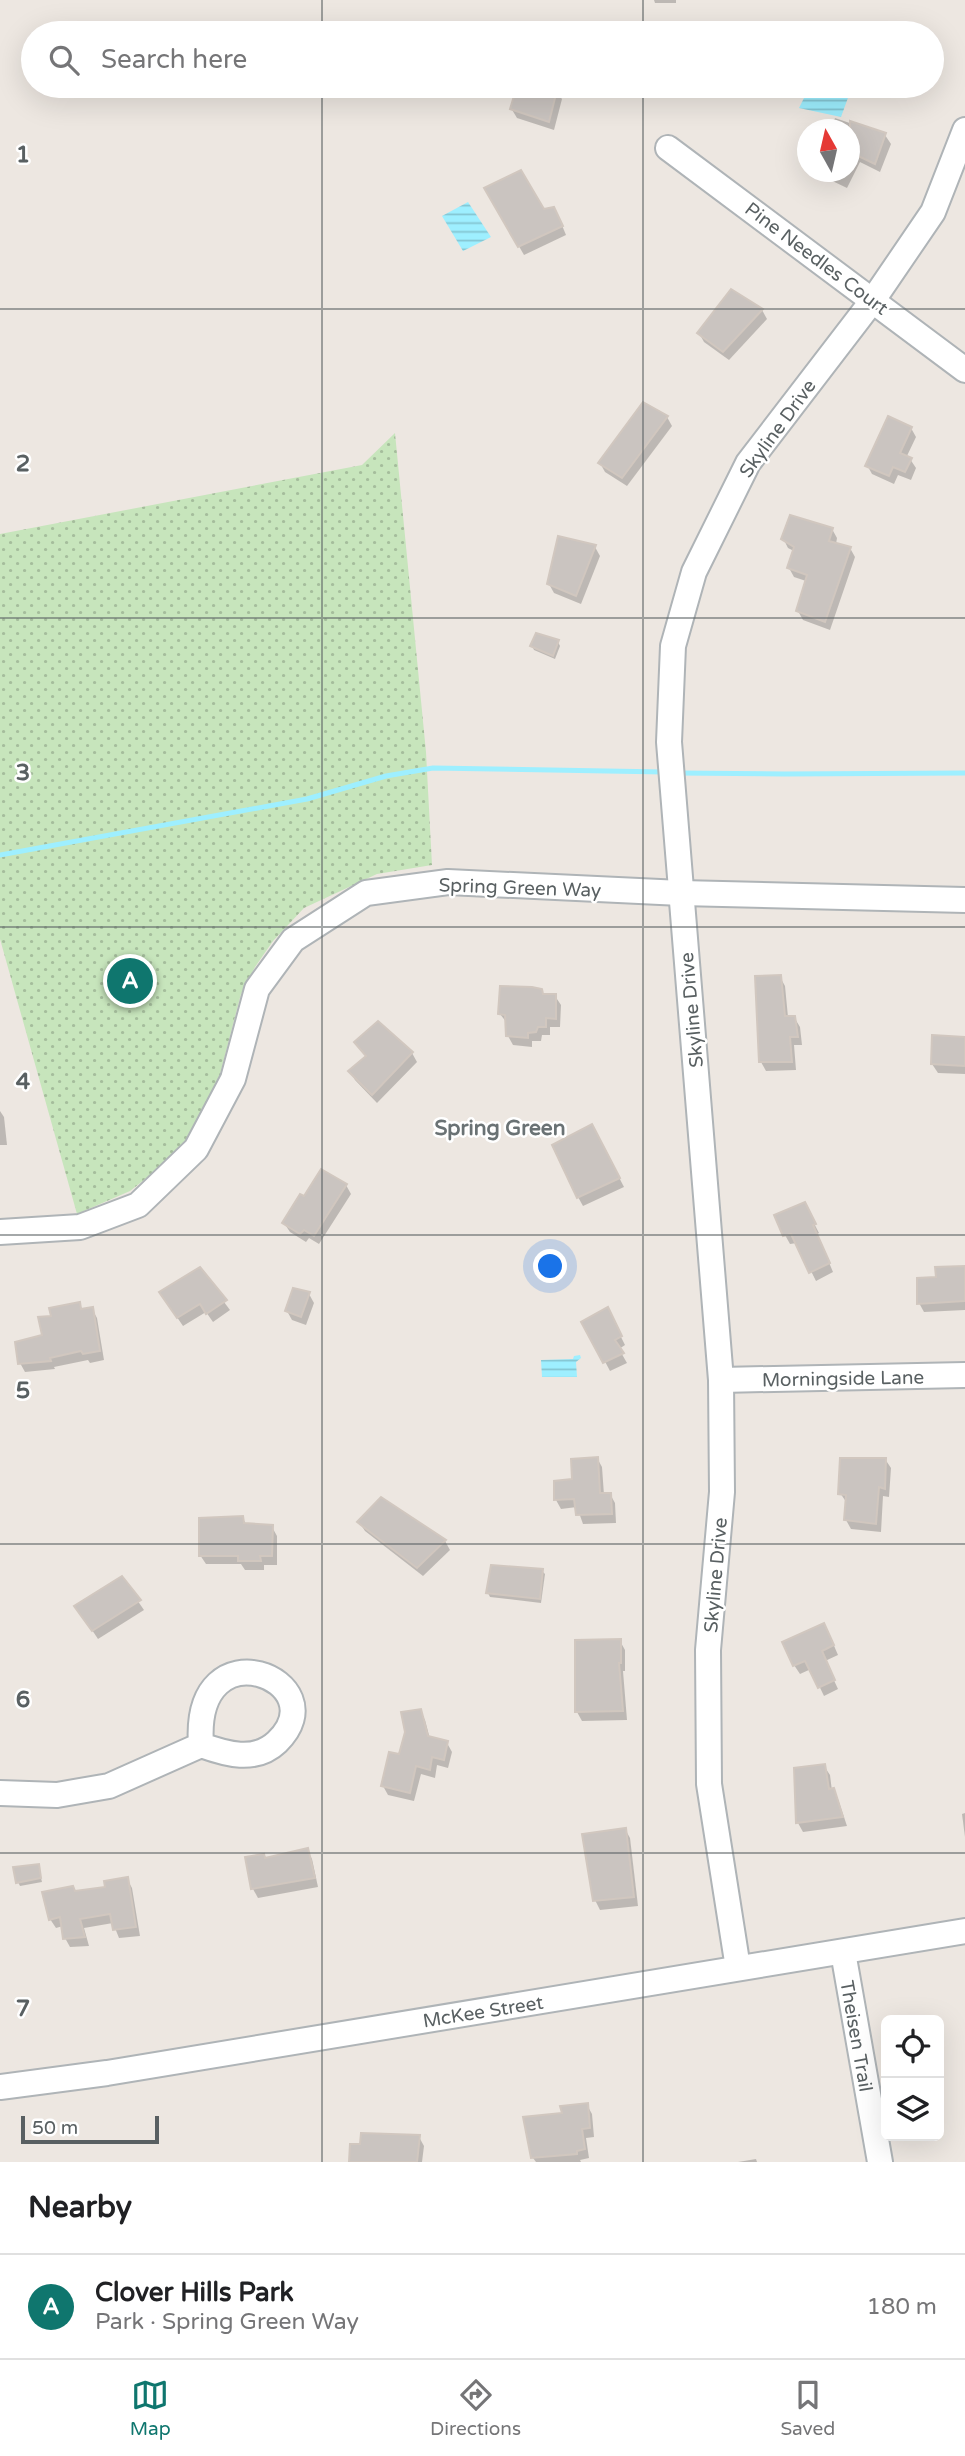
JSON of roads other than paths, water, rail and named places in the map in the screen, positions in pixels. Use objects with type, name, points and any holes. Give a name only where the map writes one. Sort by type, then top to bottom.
[{"type":"street","name":"Skyline Drive","points":[[738,1968],[709,1784],[708,1650],[722,1492],[721,1380],[669,741],[673,646],[694,572],[748,463],[873,300],[933,212],[965,130]]},
{"type":"street","name":"Pine Needles Court","points":[[668,148],[965,370]]},
{"type":"street","name":"Spring Green Way","points":[[0,1232],[80,1227],[138,1205],[196,1149],[233,1079],[257,989],[293,940],[366,893],[448,882],[681,893],[965,900]]},
{"type":"street","name":"Morningside Lane","points":[[721,1380],[965,1375]]},
{"type":"street","points":[[0,1793],[57,1795],[109,1786],[201,1745]]},
{"type":"street","name":"McKee Street","points":[[0,2087],[107,2073],[965,1931]]},
{"type":"street","name":"Theisen Trail","points":[[843,1952],[880,2162]]},
{"type":"water","points":[[804,98],[848,98],[841,117],[799,108]]},
{"type":"water","points":[[468,202],[491,237],[463,251],[442,216]]},
{"type":"water","points":[[580,1355],[581,1358],[576,1362],[577,1377],[542,1377],[541,1360],[573,1359],[574,1356]]},
{"type":"waterway","points":[[0,855],[307,799],[386,776],[433,768],[664,772]]},
{"type":"waterway","points":[[678,773],[965,773]]},
{"type":"place","name":"Clover Hills Park","points":[[130,981]]},
{"type":"district","name":"Spring Green","points":[[500,1128]]}]
